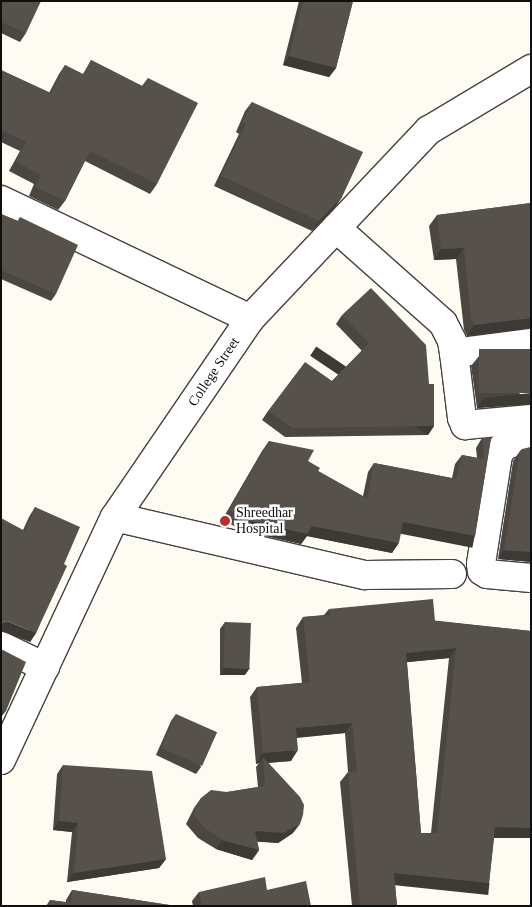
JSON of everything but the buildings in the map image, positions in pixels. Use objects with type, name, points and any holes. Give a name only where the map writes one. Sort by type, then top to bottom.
[{"type":"street","name":"College Street","points":[[1,760],[115,517],[250,319],[429,130],[531,69]]},
{"type":"street","points":[[1,200],[250,319]]},
{"type":"street","points":[[336,228],[443,324],[452,341],[462,418],[465,425],[531,419]]},
{"type":"street","points":[[454,353],[531,343]]},
{"type":"street","points":[[531,440],[511,443],[503,447],[498,455],[481,564],[482,571],[487,574],[531,578]]},
{"type":"street","points":[[115,517],[365,575],[452,574]]},
{"type":"street","points":[[1,646],[45,667]]},
{"type":"place","name":"Shreedhar Hospital","points":[[225,521]]}]
